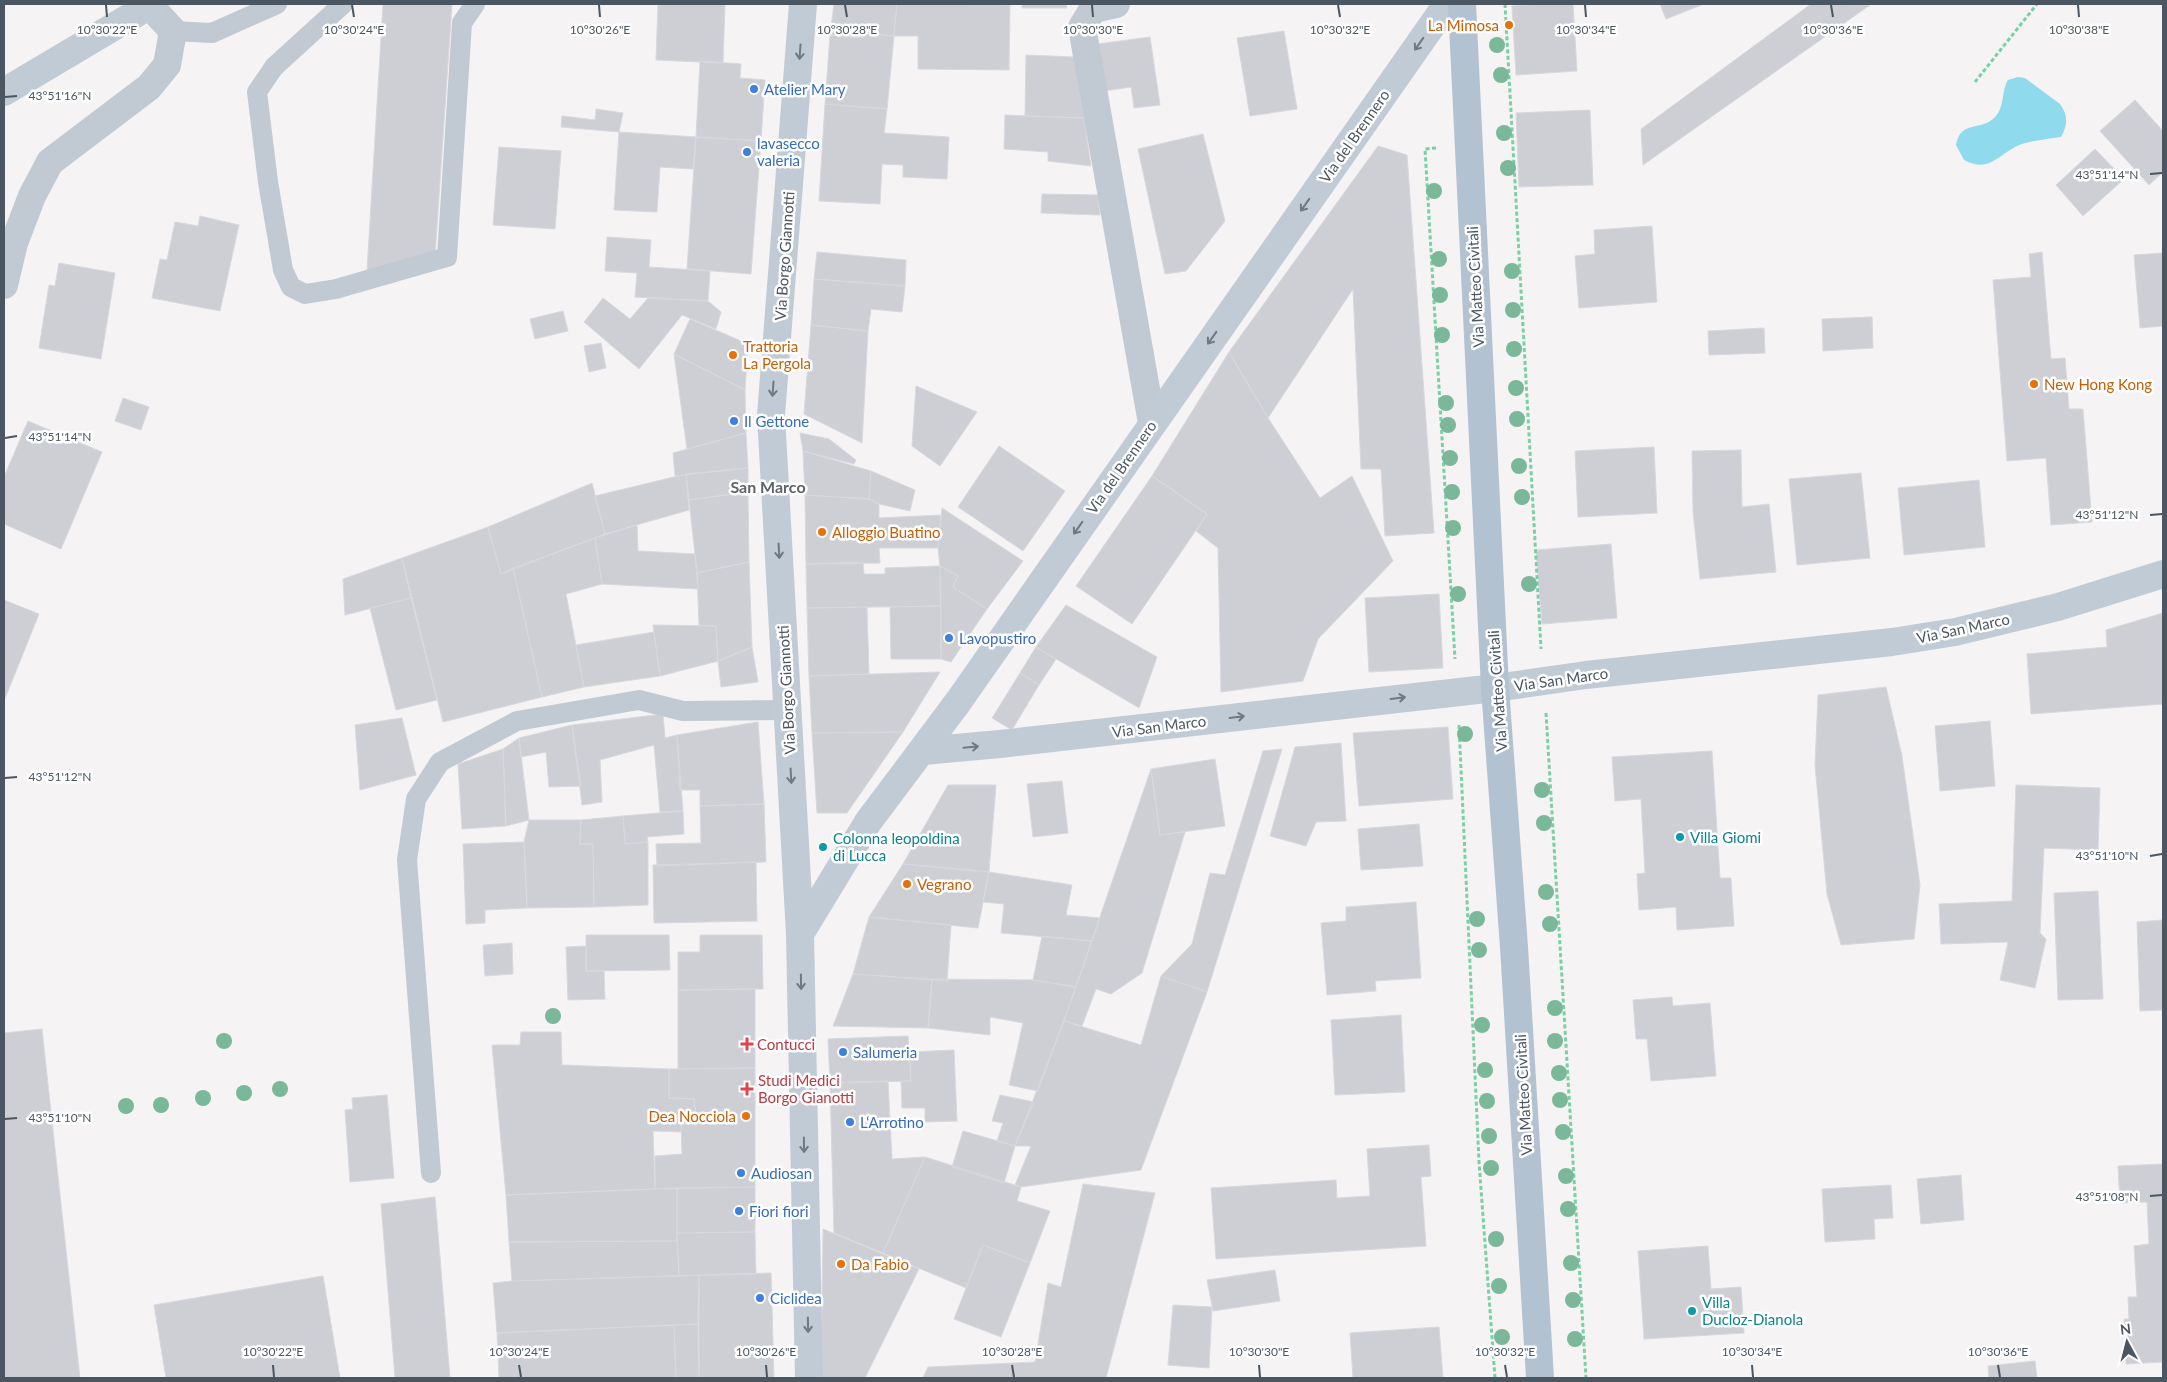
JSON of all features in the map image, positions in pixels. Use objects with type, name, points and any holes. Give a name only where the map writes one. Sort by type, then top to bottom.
[{"type":"main road","name":"Via Matteo Civitali","points":[[1462,4],[1495,688],[1512,908],[1540,1378]]},
{"type":"street","name":"Via Borgo Giannotti","points":[[804,4],[771,415],[800,934],[810,1378]]},
{"type":"street","points":[[1116,4],[1093,9],[1082,27],[1152,423]]},
{"type":"street","name":"Via del Brennero","points":[[800,934],[868,822],[923,751],[1447,4]]},
{"type":"street","points":[[4,92],[151,5],[173,32],[167,65],[149,87],[50,162],[32,196],[14,243],[4,285]]},
{"type":"street","name":"Via San Marco","points":[[923,751],[1000,744],[1495,688],[1586,675],[1883,643],[1955,632],[2058,607],[2163,574]]},
{"type":"lane","points":[[173,32],[212,33],[277,4]]},
{"type":"lane","points":[[343,4],[274,68],[257,92],[268,182],[283,270],[291,287],[305,294],[336,289],[447,256],[462,23],[475,4]]},
{"type":"lane","points":[[431,1173],[407,860],[416,799],[440,762],[517,721],[640,700],[683,711],[787,710]]},
{"type":"path","points":[[1974,82],[2037,4]]},
{"type":"path","points":[[1469,146],[1426,149],[1457,691],[1479,1162],[1495,1378]]},
{"type":"water","points":[[2018,77],[2025,78],[2060,104],[2065,112],[2066,120],[2061,137],[2038,140],[2016,146],[1996,160],[1982,165],[1964,160],[1956,145],[1962,132],[1984,124],[1995,117],[2002,104],[2004,89],[2008,80]]},
{"type":"building","points":[[383,4],[452,4],[435,256],[367,271]]},
{"type":"building","points":[[658,4],[725,4],[723,63],[656,60]]},
{"type":"building","points":[[834,4],[897,4],[894,36],[862,33],[862,38],[830,35]]},
{"type":"building","points":[[897,4],[1010,5],[1009,70],[918,69],[918,36],[894,36]]},
{"type":"building","points":[[1022,4],[1066,4],[1067,8],[1022,8]]},
{"type":"building","points":[[1573,4],[1577,71],[1516,75],[1512,6]]},
{"type":"building","points":[[1660,4],[1704,4],[1666,19]]},
{"type":"building","points":[[1811,4],[1870,5],[1643,165],[1641,129]]},
{"type":"building","points":[[1284,31],[1297,109],[1250,116],[1237,38]]},
{"type":"building","points":[[862,33],[894,36],[887,109],[825,104],[830,35],[862,38]]},
{"type":"building","points":[[1150,37],[1160,105],[1134,108],[1131,87],[1104,91],[1098,44]]},
{"type":"building","points":[[1026,55],[1074,57],[1084,118],[1025,116]]},
{"type":"building","points":[[700,61],[741,64],[740,78],[765,80],[761,141],[696,137]]},
{"type":"building","points":[[2135,100],[2163,131],[2163,172],[2149,185],[2100,131]]},
{"type":"building","points":[[825,104],[887,109],[884,133],[949,137],[947,179],[903,177],[903,165],[882,164],[880,204],[819,201]]},
{"type":"building","points":[[596,109],[623,113],[619,132],[561,127],[562,116],[595,120]]},
{"type":"building","points":[[1590,110],[1593,185],[1519,187],[1516,113]]},
{"type":"building","points":[[1005,115],[1084,118],[1091,166],[1048,161],[1048,152],[1004,149]]},
{"type":"building","points":[[619,132],[696,137],[693,169],[660,167],[657,212],[614,210]]},
{"type":"building","points":[[1203,134],[1225,221],[1186,271],[1165,274],[1138,149]]},
{"type":"building","points":[[696,137],[761,141],[751,274],[687,269]]},
{"type":"building","points":[[1378,146],[1407,155],[1434,533],[1385,536],[1381,469],[1361,469],[1353,289],[1268,418],[1229,352]]},
{"type":"building","points":[[499,147],[561,151],[555,229],[493,225]]},
{"type":"building","points":[[2095,149],[2124,179],[2083,216],[2056,185]]},
{"type":"building","points":[[1042,194],[1098,195],[1100,215],[1041,213]]},
{"type":"building","points":[[200,216],[239,225],[220,311],[152,298],[160,259],[167,260],[175,222],[198,226]]},
{"type":"building","points":[[1652,226],[1657,302],[1579,308],[1575,256],[1595,254],[1594,230]]},
{"type":"building","points":[[607,237],[651,240],[649,267],[710,271],[708,301],[635,297],[637,273],[605,271]]},
{"type":"building","points":[[817,252],[906,260],[905,286],[814,279]]},
{"type":"building","name":"New Hong Kong","points":[[2042,252],[2051,359],[2065,358],[2069,409],[2083,409],[2092,522],[2051,525],[2046,458],[2007,461],[1993,280],[2031,277],[2029,254]]},
{"type":"building","points":[[2163,253],[2163,326],[2140,328],[2134,255]]},
{"type":"building","points":[[59,263],[115,273],[101,359],[39,348],[49,285],[55,286]]},
{"type":"building","points":[[814,279],[905,286],[902,312],[871,309],[868,331],[811,325]]},
{"type":"building","points":[[603,298],[630,319],[648,298],[708,301],[721,312],[716,329],[682,315],[639,369],[584,322]]},
{"type":"building","points":[[563,311],[568,331],[535,339],[530,319]]},
{"type":"building","points":[[1872,317],[1873,348],[1823,351],[1822,319]]},
{"type":"building","points":[[690,319],[748,344],[745,390],[674,354]]},
{"type":"building","points":[[811,325],[868,331],[862,443],[804,414]]},
{"type":"building","points":[[1764,328],[1765,353],[1709,355],[1708,331]]},
{"type":"building","points":[[601,343],[606,368],[589,372],[584,346]]},
{"type":"building","points":[[1229,352],[1268,418],[1320,498],[1352,476],[1393,561],[1318,639],[1303,681],[1221,692],[1218,548],[1196,531],[1207,514],[1152,476]]},
{"type":"building","points":[[674,354],[745,390],[746,433],[687,449]]},
{"type":"building","points":[[916,386],[977,412],[940,466],[912,446]]},
{"type":"building","points":[[123,398],[149,407],[141,430],[115,421]]},
{"type":"building","points":[[28,421],[102,452],[61,549],[4,524],[4,477]]},
{"type":"building","points":[[746,433],[748,468],[675,476],[673,453]]},
{"type":"building","points":[[800,433],[829,439],[856,460],[854,464],[803,451]]},
{"type":"building","points":[[999,446],[1065,491],[1023,551],[958,507]]},
{"type":"building","points":[[1654,447],[1657,513],[1578,517],[1575,451]]},
{"type":"building","points":[[1741,450],[1742,507],[1769,504],[1776,572],[1700,579],[1693,511],[1692,451]]},
{"type":"building","points":[[803,451],[871,471],[869,499],[805,495]]},
{"type":"building","points":[[748,468],[748,492],[689,500],[686,474]]},
{"type":"building","points":[[871,471],[915,490],[910,511],[879,504],[869,499]]},
{"type":"building","points":[[1861,473],[1870,558],[1797,565],[1789,479]]},
{"type":"building","points":[[686,474],[689,510],[605,534],[595,496]]},
{"type":"building","points":[[1152,476],[1207,514],[1132,624],[1076,586]]},
{"type":"building","points":[[1979,480],[1985,547],[1904,555],[1898,488]]},
{"type":"building","points":[[592,483],[605,534],[501,574],[488,527]]},
{"type":"building","points":[[748,492],[749,562],[697,573],[689,500]]},
{"type":"building","points":[[805,495],[869,499],[879,504],[879,518],[941,515],[938,548],[879,548],[880,563],[806,564]]},
{"type":"building","points":[[942,508],[1023,561],[987,609],[953,587],[958,576],[940,566],[938,548]]},
{"type":"building","points":[[637,525],[638,551],[695,554],[698,589],[602,584],[595,538]]},
{"type":"building","points":[[488,527],[501,574],[513,568],[542,697],[443,722],[402,558]]},
{"type":"building","points":[[595,538],[602,584],[566,594],[584,687],[542,697],[513,568]]},
{"type":"building","points":[[1611,544],[1617,618],[1542,624],[1536,550]]},
{"type":"building","points":[[402,558],[411,598],[345,615],[343,579]]},
{"type":"building","points":[[749,562],[752,647],[718,661],[716,626],[699,625],[697,573]]},
{"type":"building","points":[[863,562],[864,574],[885,574],[885,568],[940,566],[941,606],[807,608],[806,564]]},
{"type":"building","points":[[940,566],[958,576],[953,587],[987,609],[951,662],[941,659]]},
{"type":"building","points":[[1439,594],[1443,668],[1369,672],[1365,598]]},
{"type":"building","points":[[411,598],[437,700],[396,710],[370,608]]},
{"type":"building","points":[[4,600],[39,614],[4,701]]},
{"type":"building","points":[[1066,605],[1157,657],[1139,708],[1036,647]]},
{"type":"building","points":[[941,606],[941,659],[891,659],[890,607]]},
{"type":"building","points":[[867,607],[869,674],[809,676],[807,608]]},
{"type":"building","points":[[2163,613],[2163,704],[2031,714],[2027,654],[2107,647],[2106,630]]},
{"type":"building","points":[[653,625],[716,626],[718,661],[660,676]]},
{"type":"building","points":[[654,632],[660,676],[584,687],[576,645]]},
{"type":"building","points":[[752,647],[758,682],[721,687],[718,661]]},
{"type":"building","points":[[1036,647],[1056,659],[1039,685],[1020,673]]},
{"type":"building","points":[[940,672],[903,732],[812,733],[809,676]]},
{"type":"building","points":[[1020,673],[1039,685],[1012,730],[992,718]]},
{"type":"building","points":[[1886,687],[1902,756],[1920,885],[1914,939],[1841,945],[1827,894],[1815,765],[1818,695]]},
{"type":"building","points":[[663,714],[665,738],[677,735],[683,811],[660,812],[654,745],[600,760],[602,802],[582,805],[572,725]]},
{"type":"building","points":[[402,718],[416,775],[360,790],[355,725]]},
{"type":"building","points":[[1990,721],[1995,786],[1940,791],[1935,726]]},
{"type":"building","points":[[758,722],[764,804],[700,806],[700,790],[680,790],[677,735]]},
{"type":"building","points":[[572,725],[581,786],[549,787],[546,752],[521,757],[519,738]]},
{"type":"building","points":[[1448,727],[1453,799],[1359,806],[1353,733]]},
{"type":"building","points":[[903,732],[847,813],[817,813],[812,733]]},
{"type":"building","points":[[519,738],[529,820],[506,826],[503,749]]},
{"type":"building","points":[[1341,743],[1346,821],[1316,822],[1306,846],[1270,836],[1295,747]]},
{"type":"building","points":[[503,749],[506,826],[462,829],[458,764]]},
{"type":"building","points":[[1282,749],[1207,992],[1161,976],[1192,944],[1210,873],[1225,875],[1263,751]]},
{"type":"building","name":"Villa Giomi","points":[[1712,751],[1720,878],[1731,878],[1734,926],[1677,930],[1676,907],[1639,910],[1637,874],[1645,873],[1641,799],[1615,801],[1612,757]]},
{"type":"building","points":[[1215,759],[1225,826],[1160,835],[1151,769]]},
{"type":"building","points":[[1151,769],[1160,835],[1185,832],[1142,973],[1111,994],[1096,989],[1082,1026],[1064,1021]]},
{"type":"building","points":[[1062,781],[1068,833],[1033,837],[1027,784]]},
{"type":"building","points":[[948,785],[996,785],[989,872],[903,864]]},
{"type":"building","points":[[2016,785],[2100,788],[2098,850],[2044,848],[2040,933],[2046,939],[2035,988],[2000,980],[2008,942],[1941,944],[1939,904],[2012,901]]},
{"type":"building","points":[[764,804],[766,862],[657,866],[656,844],[701,843],[700,806]]},
{"type":"building","points":[[683,811],[684,834],[647,837],[648,842],[625,844],[623,816]]},
{"type":"building","points":[[623,816],[625,844],[648,842],[648,905],[594,907],[593,844],[580,844],[581,820]]},
{"type":"building","points":[[529,820],[581,820],[580,844],[593,844],[594,907],[527,908],[524,842]]},
{"type":"building","points":[[1419,824],[1423,866],[1361,870],[1358,829]]},
{"type":"building","points":[[524,842],[527,908],[485,910],[485,923],[466,924],[463,844]]},
{"type":"building","points":[[756,862],[757,921],[654,923],[653,865]]},
{"type":"building","points":[[903,864],[989,872],[978,928],[869,917]]},
{"type":"building","points":[[989,872],[1072,885],[1066,915],[1100,918],[1092,941],[1001,933],[1004,904],[983,902]]},
{"type":"building","points":[[2098,891],[2103,999],[2058,1000],[2054,893]]},
{"type":"building","points":[[1416,902],[1421,978],[1375,981],[1376,991],[1327,995],[1321,923],[1346,921],[1346,907]]},
{"type":"building","points":[[869,917],[951,925],[947,981],[853,974]]},
{"type":"building","points":[[2163,920],[2163,1010],[2140,1011],[2137,922]]},
{"type":"building","points":[[586,935],[669,935],[670,970],[586,971]]},
{"type":"building","points":[[700,935],[762,935],[763,989],[678,990],[678,952],[700,952]]},
{"type":"building","points":[[1042,936],[1092,941],[1076,987],[1033,980]]},
{"type":"building","points":[[512,943],[513,974],[485,976],[483,945]]},
{"type":"building","points":[[586,946],[586,971],[604,971],[605,999],[568,1000],[566,947]]},
{"type":"building","points":[[853,974],[932,979],[928,1028],[833,1026]]},
{"type":"building","points":[[1161,976],[1207,992],[1141,1170],[1021,1187],[1015,1185],[1031,1146],[1015,1146],[1064,1021],[1141,1045]]},
{"type":"building","points":[[932,979],[1033,980],[1076,987],[1038,1091],[1009,1085],[1023,1023],[990,1017],[990,1035],[928,1028]]},
{"type":"building","points":[[755,989],[755,1068],[678,1069],[678,990]]},
{"type":"building","points":[[1672,997],[1673,1006],[1710,1003],[1716,1076],[1651,1081],[1647,1039],[1636,1039],[1633,1000]]},
{"type":"building","points":[[1401,1015],[1405,1092],[1335,1095],[1331,1020]]},
{"type":"building","points":[[42,1029],[80,1378],[4,1378],[4,1033]]},
{"type":"building","points":[[521,1032],[561,1032],[562,1065],[669,1069],[669,1098],[694,1099],[697,1125],[681,1124],[681,1132],[653,1131],[655,1189],[506,1195],[492,1045],[520,1045]]},
{"type":"building","points":[[908,1036],[911,1081],[830,1083],[828,1039]]},
{"type":"building","points":[[954,1050],[957,1121],[925,1122],[925,1108],[902,1108],[901,1081],[911,1081],[910,1052]]},
{"type":"building","points":[[755,1068],[755,1187],[655,1189],[655,1156],[682,1154],[681,1124],[697,1125],[694,1099],[669,1098],[669,1069]]},
{"type":"building","points":[[888,1081],[892,1159],[925,1157],[883,1253],[834,1233],[830,1083]]},
{"type":"building","points":[[387,1095],[394,1178],[350,1182],[345,1110],[353,1109],[352,1098]]},
{"type":"building","points":[[1000,1095],[1034,1102],[1015,1146],[997,1141],[1003,1123],[992,1121]]},
{"type":"building","points":[[963,1131],[1015,1146],[1004,1183],[952,1167]]},
{"type":"building","points":[[1429,1145],[1431,1176],[1421,1177],[1426,1246],[1216,1259],[1211,1188],[1336,1180],[1337,1198],[1370,1196],[1367,1149]]},
{"type":"building","points":[[925,1157],[1021,1187],[1017,1201],[1050,1211],[1030,1263],[983,1245],[966,1288],[883,1253]]},
{"type":"building","points":[[2163,1164],[2163,1362],[2126,1364],[2124,1319],[2129,1319],[2128,1297],[2137,1297],[2134,1246],[2149,1244],[2147,1202],[2120,1203],[2118,1166]]},
{"type":"building","points":[[1961,1175],[1964,1220],[1921,1224],[1917,1179]]},
{"type":"building","points":[[1083,1184],[1155,1193],[1106,1378],[923,1378],[928,1367],[1035,1362],[1048,1283],[1061,1287]]},
{"type":"building","points":[[1891,1185],[1893,1218],[1874,1219],[1875,1239],[1825,1242],[1822,1189]]},
{"type":"building","points":[[755,1187],[755,1232],[677,1233],[677,1188]]},
{"type":"building","points":[[677,1188],[677,1241],[509,1242],[506,1195]]},
{"type":"building","points":[[435,1197],[450,1378],[395,1378],[381,1204]]},
{"type":"building","points":[[823,1229],[919,1269],[865,1378],[821,1378]]},
{"type":"building","points":[[755,1232],[756,1274],[679,1276],[677,1233]]},
{"type":"building","points":[[677,1241],[679,1276],[512,1281],[509,1242]]},
{"type":"building","points":[[983,1245],[1030,1263],[1001,1337],[954,1319]]},
{"type":"building","name":"Villa Ducloz-Dianola","points":[[1708,1246],[1711,1289],[1741,1287],[1744,1333],[1644,1339],[1638,1251]]},
{"type":"building","points":[[1275,1270],[1280,1301],[1213,1311],[1207,1280]]},
{"type":"building","points":[[771,1273],[774,1378],[699,1378],[699,1275]]},
{"type":"building","points":[[699,1275],[698,1324],[497,1333],[493,1283]]},
{"type":"building","points":[[323,1276],[340,1378],[166,1378],[154,1305]]},
{"type":"building","points":[[1173,1305],[1212,1307],[1209,1368],[1168,1365]]},
{"type":"building","points":[[698,1324],[699,1378],[676,1378],[674,1325]]},
{"type":"building","points":[[674,1325],[676,1378],[499,1378],[497,1333]]},
{"type":"building","points":[[1439,1327],[1443,1378],[1353,1378],[1350,1333]]},
{"type":"building","points":[[2035,1361],[2037,1378],[1989,1378],[1988,1366]]},
{"type":"place","name":"La Mimosa","points":[[1509,25]]},
{"type":"place","name":"Atelier Mary","points":[[754,89]]},
{"type":"place","name":"lavasecco valeria","points":[[747,152]]},
{"type":"place","name":"Trattoria La Pergola","points":[[733,355]]},
{"type":"place","name":"New Hong Kong","points":[[2034,384]]},
{"type":"place","name":"Il Gettone","points":[[734,421]]},
{"type":"place","name":"Alloggio Buatino","points":[[822,532]]},
{"type":"place","name":"Lavopustiro","points":[[949,638]]},
{"type":"place","name":"Villa Giomi","points":[[1680,837]]},
{"type":"place","name":"Colonna leopoldina di Lucca","points":[[823,847]]},
{"type":"place","name":"Vegrano","points":[[907,884]]},
{"type":"place","name":"Contucci","points":[[747,1044]]},
{"type":"place","name":"Salumeria","points":[[843,1052]]},
{"type":"place","name":"Studi Medici Borgo Gianotti","points":[[747,1089]]},
{"type":"place","name":"Dea Nocciola","points":[[746,1116]]},
{"type":"place","name":"L‘Arrotino","points":[[850,1122]]},
{"type":"place","name":"Audiosan","points":[[741,1173]]},
{"type":"place","name":"Fiori fiori","points":[[739,1211]]},
{"type":"place","name":"Da Fabio","points":[[841,1264]]},
{"type":"place","name":"Ciclidea","points":[[760,1298]]},
{"type":"place","name":"Villa Ducloz-Dianola","points":[[1692,1311]]},
{"type":"district","name":"San Marco","points":[[768,486]]}]
